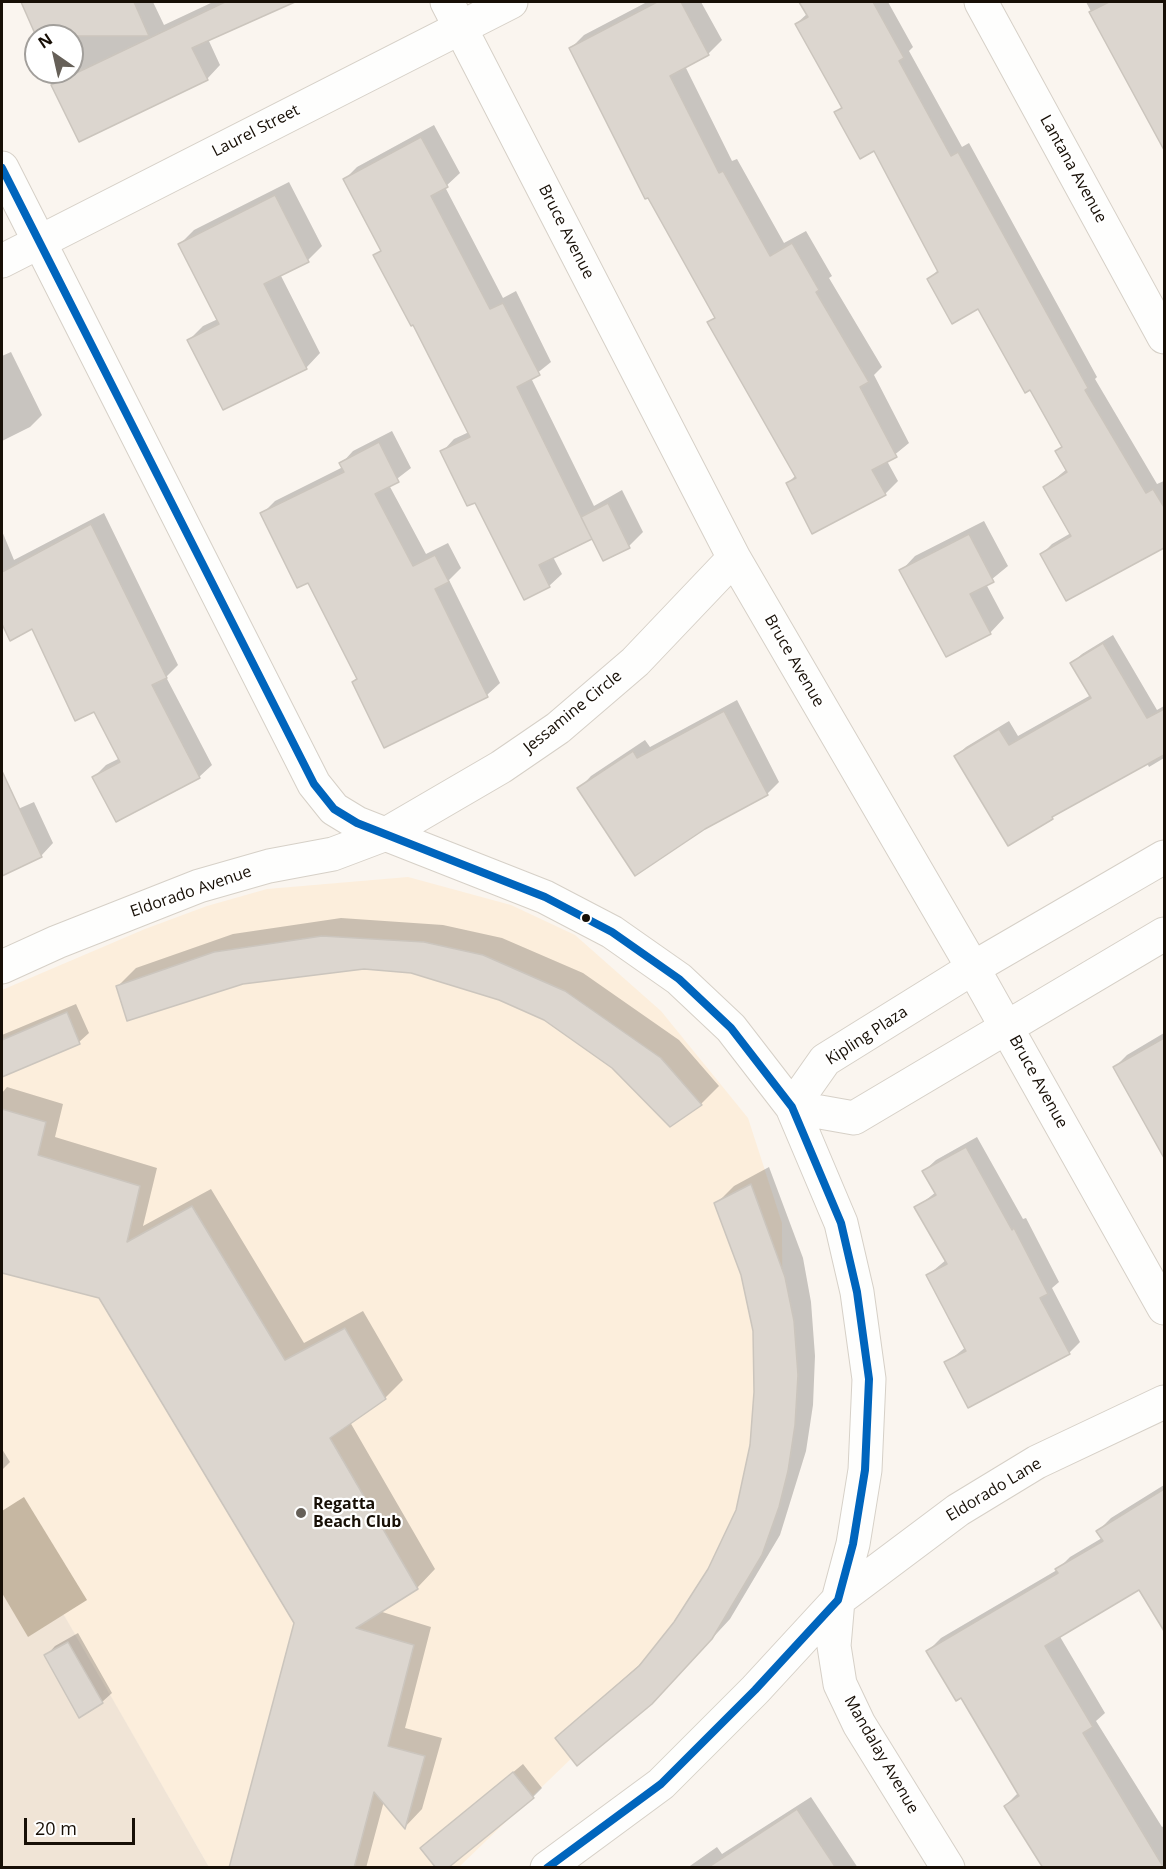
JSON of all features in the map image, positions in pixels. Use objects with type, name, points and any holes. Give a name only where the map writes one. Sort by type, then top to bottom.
[{"type":"street","name":"Laurel Street","points":[[2,261],[453,15],[511,2]]},
{"type":"street","name":"Lantana Avenue","points":[[981,2],[1164,337]]},
{"type":"street","name":"Bruce Avenue","points":[[453,15],[734,558],[1007,1027],[1164,1308]]},
{"type":"street","points":[[2,168],[314,784],[334,809],[357,823],[544,897],[612,932],[679,979],[731,1028],[792,1107],[841,1223],[857,1292],[869,1379],[865,1470],[854,1544],[838,1600],[755,1690],[661,1784],[547,1868]]},
{"type":"street","name":"Jessamine Circle","points":[[386,834],[501,767],[558,728],[635,662],[734,558]]},
{"type":"street","name":"Eldorado Avenue","points":[[2,967],[67,938],[199,886],[269,866],[333,854],[386,834]]},
{"type":"street","name":"Kipling Plaza","points":[[792,1107],[825,1060],[973,968],[1164,857]]},
{"type":"street","points":[[792,1107],[854,1118],[1164,934]]},
{"type":"street","name":"Eldorado Lane","points":[[838,1600],[958,1510],[1037,1462],[1164,1402]]},
{"type":"street","name":"Mandalay Avenue","points":[[838,1600],[834,1646],[840,1684],[859,1724],[948,1868]]},
{"type":"shaded area","points":[[408,877],[511,905],[575,935],[661,1011],[748,1118],[782,1223],[783,1378],[766,1544],[578,1752],[459,1867],[209,1867],[2,1508],[2,990],[145,929],[207,906],[267,889]]},
{"type":"shaded area","points":[[24,1497],[87,1600],[28,1637],[2,1593],[2,1511]]},
{"type":"shaded area","points":[[2,1508],[112,1698],[209,1867],[2,1867]]},
{"type":"building","points":[[21,2],[134,2],[149,36],[84,36],[84,24],[31,24]]},
{"type":"building","points":[[225,2],[295,2],[192,48],[208,80],[79,142],[51,85],[84,84],[84,69]]},
{"type":"building","points":[[657,2],[681,2],[709,55],[670,76],[719,173],[723,171],[770,256],[792,243],[819,290],[816,292],[869,382],[860,387],[897,457],[872,470],[886,495],[812,534],[786,483],[796,478],[707,322],[715,318],[648,198],[645,199],[569,48]]},
{"type":"building","points":[[799,2],[873,2],[904,58],[899,61],[951,156],[958,152],[1088,388],[1085,390],[1146,493],[1153,489],[1164,507],[1164,548],[1066,601],[1040,554],[1071,536],[1043,487],[1067,472],[1055,451],[1062,447],[1030,390],[1025,393],[978,309],[952,324],[927,279],[938,272],[874,151],[860,159],[834,112],[842,108],[795,24],[808,17]]},
{"type":"building","points":[[1109,2],[1164,2],[1164,150],[1089,12]]},
{"type":"building","points":[[421,137],[448,187],[431,196],[490,309],[503,303],[540,375],[517,387],[592,539],[539,565],[550,587],[524,600],[475,503],[467,506],[440,451],[470,437],[413,325],[411,326],[373,255],[381,251],[343,179]]},
{"type":"building","points":[[275,195],[309,262],[264,284],[307,369],[223,410],[187,340],[219,324],[178,244]]},
{"type":"building","points":[[379,442],[399,482],[375,494],[413,566],[435,555],[449,582],[435,589],[488,697],[384,748],[352,682],[357,679],[308,583],[297,588],[260,513],[344,472],[339,463]]},
{"type":"building","points":[[608,503],[630,548],[603,561],[581,517]]},
{"type":"building","points":[[91,524],[167,678],[152,685],[200,778],[116,822],[92,777],[120,762],[94,712],[75,721],[32,629],[10,641],[2,624],[2,572]]},
{"type":"building","points":[[969,534],[994,582],[970,594],[991,634],[946,657],[899,570]]},
{"type":"building","points":[[1103,643],[1147,718],[1164,709],[1164,755],[1052,817],[1053,819],[1008,846],[954,756],[999,729],[1009,745],[1091,698],[1070,663]]},
{"type":"building","points":[[724,711],[768,795],[705,829],[635,876],[577,788],[633,751],[637,758]]},
{"type":"building","points":[[2,771],[42,857],[2,876]]},
{"type":"building","points":[[322,936],[424,942],[483,955],[565,991],[661,1058],[702,1105],[670,1127],[612,1068],[544,1020],[499,1000],[411,973],[364,969],[243,984],[127,1021],[116,986],[214,952]]},
{"type":"building","points":[[67,1012],[80,1044],[2,1077],[2,1040]]},
{"type":"building","points":[[1164,1038],[1164,1158],[1113,1067]]},
{"type":"building","name":"Regatta Beach Club","points":[[2,1109],[46,1122],[38,1155],[140,1186],[127,1242],[192,1206],[285,1360],[345,1328],[386,1399],[330,1438],[418,1589],[356,1628],[414,1645],[388,1746],[425,1756],[405,1829],[374,1792],[354,1868],[229,1868],[294,1623],[99,1298],[2,1273]]},
{"type":"building","points":[[966,1147],[1012,1230],[1014,1228],[1048,1294],[1040,1298],[1070,1354],[968,1408],[944,1362],[966,1351],[926,1275],[947,1264],[914,1207],[936,1195],[922,1171]]},
{"type":"building","points":[[751,1184],[785,1277],[794,1321],[798,1375],[795,1425],[788,1471],[779,1507],[762,1555],[712,1639],[652,1704],[577,1766],[555,1738],[639,1666],[674,1622],[708,1569],[736,1510],[750,1445],[754,1392],[753,1331],[741,1275],[714,1203]]},
{"type":"building","points":[[1164,1489],[1164,1631],[1139,1590],[1045,1646],[1093,1727],[1083,1733],[1164,1868],[1043,1868],[1004,1806],[1019,1796],[961,1698],[956,1701],[926,1651],[1058,1573],[1055,1569],[1103,1541],[1096,1531]]},
{"type":"building","points":[[68,1642],[103,1703],[79,1718],[44,1655]]},
{"type":"building","points":[[513,1772],[534,1798],[448,1868],[436,1868],[420,1848]]},
{"type":"building","points":[[797,1809],[836,1868],[707,1868]]},
{"type":"transit line","points":[[2,168],[314,784],[334,809],[357,823],[545,897],[612,932],[679,979],[731,1028],[792,1107],[841,1223],[857,1292],[869,1379],[865,1470],[853,1544],[838,1600],[755,1690],[661,1784],[547,1868]]},
{"type":"place","name":"Regatta Beach Club","points":[[301,1513]]}]
